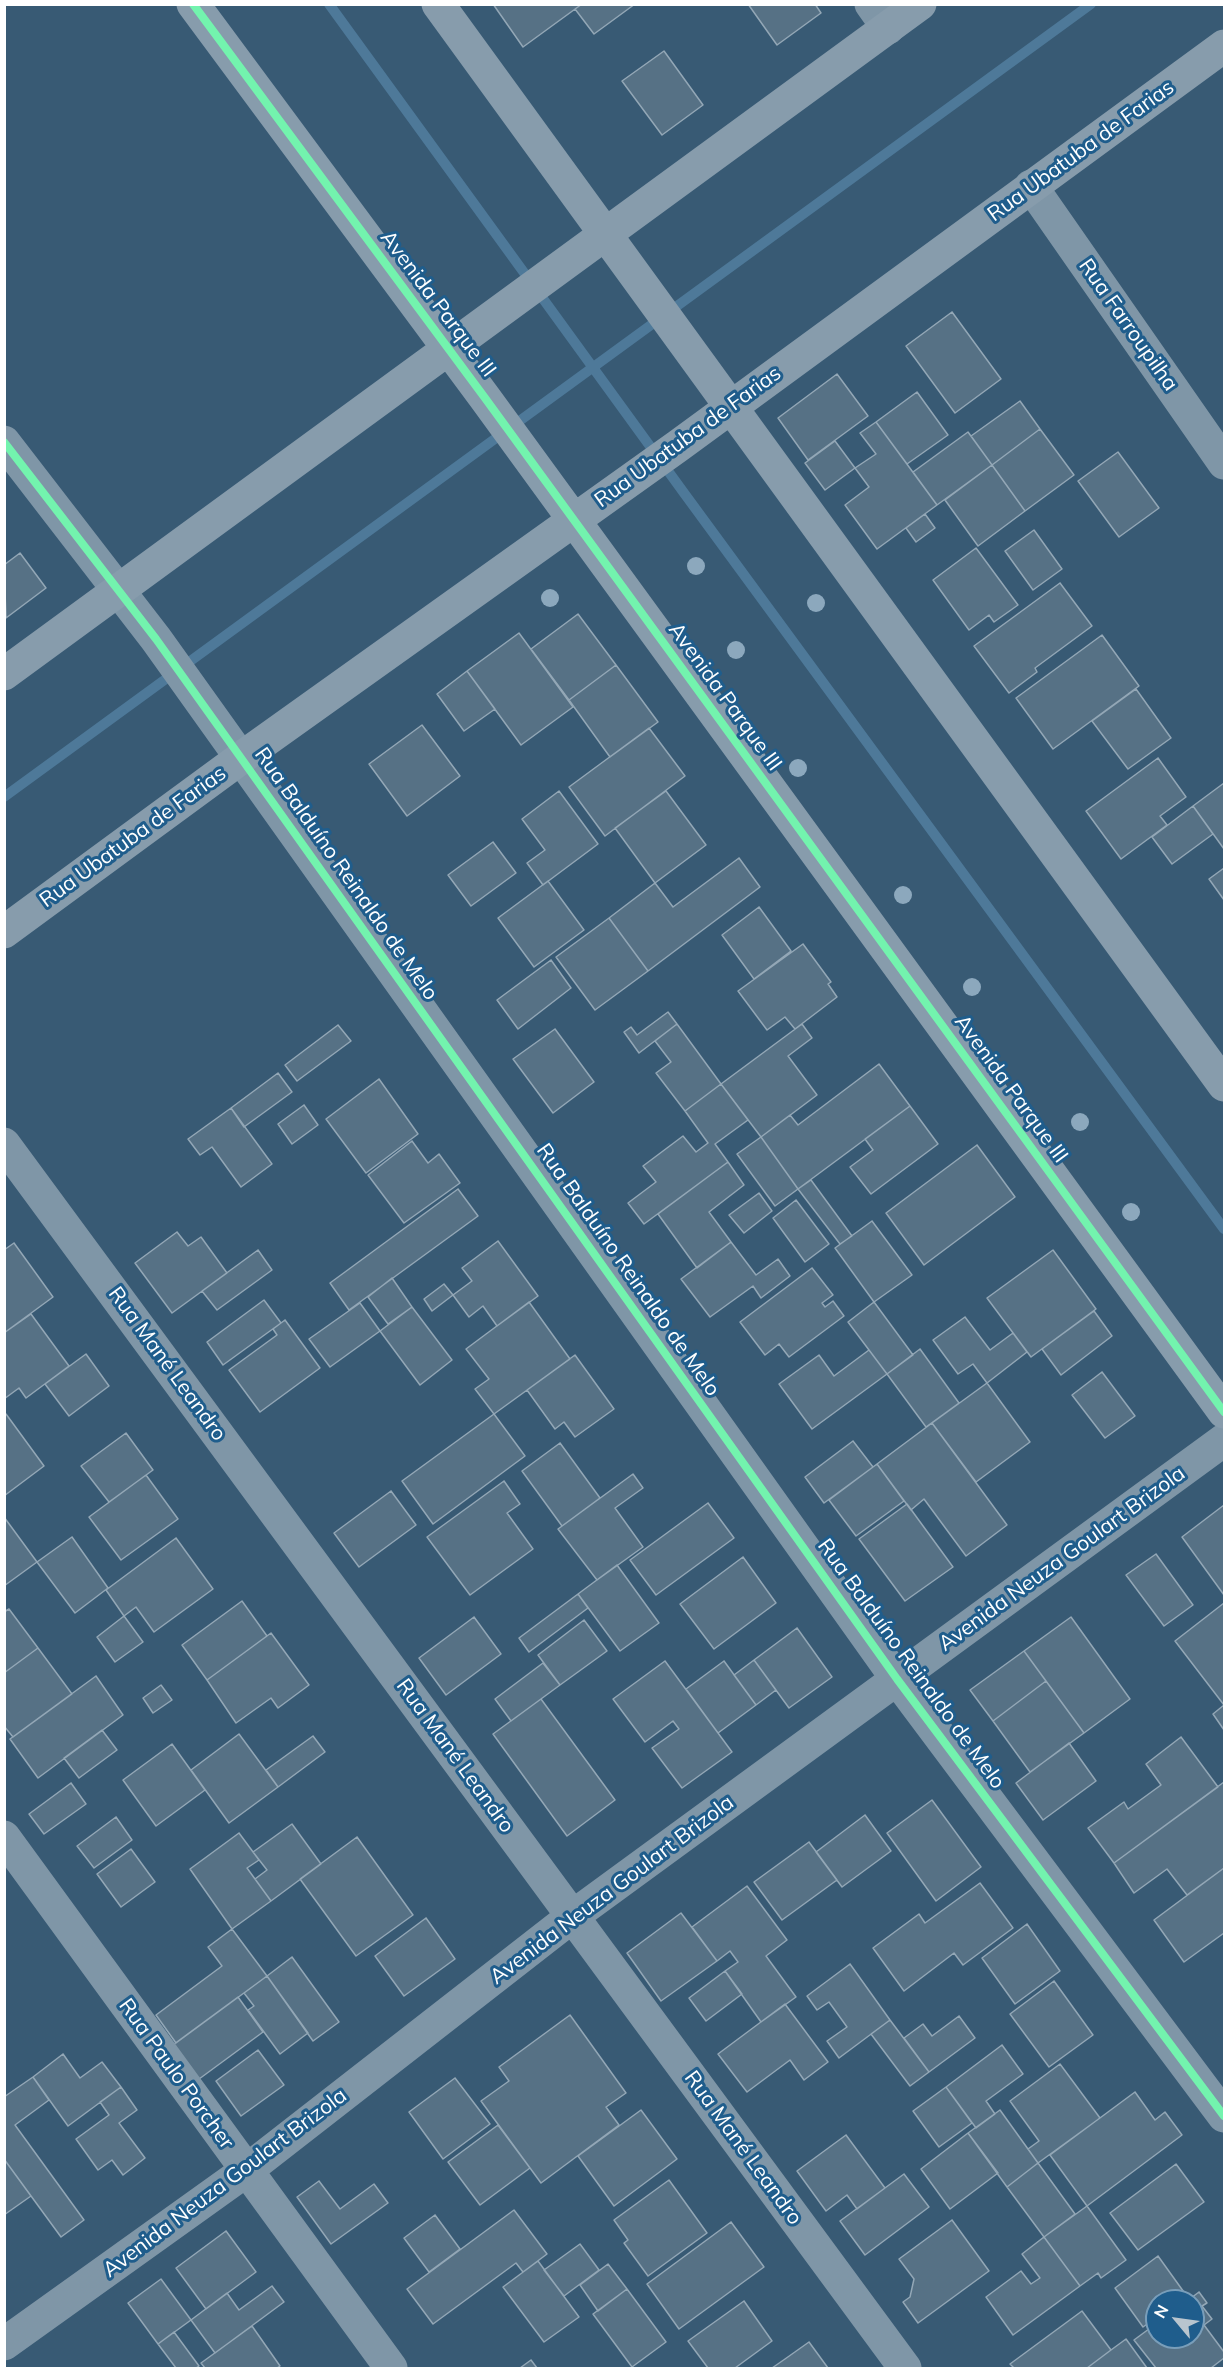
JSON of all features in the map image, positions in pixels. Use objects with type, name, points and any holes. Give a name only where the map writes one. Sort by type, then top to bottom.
[{"type":"street","name":"Avenida Parque III","points":[[193,4],[485,398],[1224,1412]]},
{"type":"street","points":[[438,4],[1224,1085]]},
{"type":"street","points":[[4,674],[605,235],[880,16],[920,4]]},
{"type":"street","name":"Rua Ubatuba de Farias","points":[[4,932],[241,758],[678,446],[1224,46]]},
{"type":"street","name":"Rua Farroupilha","points":[[1031,186],[1224,463]]},
{"type":"street","name":"Rua Balduíno Reinaldo de Melo","points":[[4,442],[156,639],[897,1679],[1224,2116]]},
{"type":"street","name":"Rua Mané Leandro","points":[[4,1144],[905,2368]]},
{"type":"street","name":"Avenida Neuza Goulart Brizola","points":[[4,2344],[246,2170],[573,1916],[1224,1440]]},
{"type":"street","name":"Rua Paulo Porcher","points":[[4,1837],[391,2368]]},
{"type":"building","points":[[493,4],[582,4],[523,47]]},
{"type":"building","points":[[582,4],[635,4],[594,34],[575,9]]},
{"type":"building","points":[[748,4],[815,4],[821,13],[777,45]]},
{"type":"building","points":[[664,51],[703,105],[662,135],[622,81]]},
{"type":"building","points":[[952,312],[1001,379],[955,413],[906,346]]},
{"type":"building","points":[[837,374],[868,416],[808,460],[778,418]]},
{"type":"building","points":[[917,392],[948,435],[907,464],[876,422]]},
{"type":"building","points":[[1020,401],[1040,429],[992,465],[971,436]]},
{"type":"building","points":[[876,422],[937,505],[877,549],[845,505],[869,487],[855,468],[876,454],[860,433]]},
{"type":"building","points":[[1040,429],[1074,475],[1025,511],[992,465]]},
{"type":"building","points":[[968,432],[992,465],[937,505],[913,472]]},
{"type":"building","points":[[835,441],[855,468],[825,490],[805,463]]},
{"type":"building","points":[[1118,452],[1159,508],[1119,537],[1078,481]]},
{"type":"building","points":[[992,465],[1025,511],[978,546],[945,500]]},
{"type":"building","points":[[925,514],[935,528],[916,542],[906,528]]},
{"type":"building","points":[[1034,530],[1062,569],[1033,590],[1005,551]]},
{"type":"building","points":[[976,548],[1018,605],[994,622],[989,615],[969,630],[933,580]]},
{"type":"building","points":[[20,553],[46,588],[6,618],[4,565]]},
{"type":"building","points":[[1060,583],[1092,626],[1035,668],[1037,672],[1009,693],[974,646]]},
{"type":"building","points":[[578,614],[616,665],[569,700],[531,649]]},
{"type":"building","points":[[519,633],[573,707],[521,745],[467,671]]},
{"type":"building","points":[[1102,635],[1139,686],[1053,749],[1016,698]]},
{"type":"building","points":[[616,665],[658,722],[610,757],[569,700]]},
{"type":"building","points":[[467,671],[495,709],[464,731],[437,694]]},
{"type":"building","points":[[1136,689],[1171,738],[1128,769],[1092,721]]},
{"type":"building","points":[[422,725],[460,776],[407,816],[369,764]]},
{"type":"building","points":[[649,728],[685,776],[605,836],[569,787]]},
{"type":"building","points":[[1158,758],[1186,797],[1160,816],[1167,825],[1121,859],[1086,811]]},
{"type":"building","points":[[1224,783],[1224,849],[1193,806]]},
{"type":"building","points":[[559,791],[598,844],[543,885],[527,863],[545,850],[522,819]]},
{"type":"building","points":[[666,791],[706,845],[655,883],[615,828]]},
{"type":"building","points":[[1193,806],[1213,834],[1172,864],[1152,837]]},
{"type":"building","points":[[493,842],[516,873],[471,906],[448,875]]},
{"type":"building","points":[[739,858],[760,887],[648,971],[609,918],[655,883],[673,907]]},
{"type":"building","points":[[1224,868],[1224,900],[1209,879]]},
{"type":"building","points":[[548,881],[584,930],[534,967],[498,918]]},
{"type":"building","points":[[759,907],[791,951],[754,979],[722,935]]},
{"type":"building","points":[[609,918],[648,971],[595,1010],[556,957]]},
{"type":"building","points":[[803,944],[831,982],[828,984],[837,997],[795,1029],[785,1017],[767,1030],[738,991]]},
{"type":"building","points":[[551,960],[571,988],[518,1029],[497,1000]]},
{"type":"building","points":[[668,1012],[677,1024],[639,1053],[624,1032],[631,1027],[637,1035]]},
{"type":"building","points":[[677,1024],[721,1084],[685,1111],[656,1073],[671,1062],[655,1041]]},
{"type":"building","points":[[802,1024],[812,1038],[788,1056],[817,1095],[761,1137],[721,1084]]},
{"type":"building","points":[[338,1025],[351,1041],[297,1081],[285,1065]]},
{"type":"building","points":[[555,1029],[594,1082],[553,1113],[513,1059]]},
{"type":"building","points":[[879,1064],[910,1106],[798,1189],[761,1137],[790,1115],[798,1125]]},
{"type":"building","points":[[278,1073],[292,1092],[244,1127],[231,1108]]},
{"type":"building","points":[[379,1079],[418,1134],[366,1173],[326,1119]]},
{"type":"building","points":[[721,1084],[748,1120],[715,1144],[728,1162],[644,1224],[628,1203],[656,1182],[643,1166],[683,1136],[696,1152],[708,1143],[685,1111]]},
{"type":"building","points":[[304,1105],[318,1125],[292,1144],[278,1124]]},
{"type":"building","points":[[910,1106],[938,1144],[871,1194],[850,1167],[873,1150],[865,1139]]},
{"type":"building","points":[[231,1108],[272,1164],[241,1187],[212,1147],[200,1155],[188,1139]]},
{"type":"building","points":[[761,1137],[798,1189],[775,1206],[737,1154]]},
{"type":"building","points":[[412,1141],[428,1163],[439,1154],[460,1183],[404,1223],[368,1175]]},
{"type":"building","points":[[977,1145],[1015,1197],[924,1265],[886,1213]]},
{"type":"building","points":[[728,1162],[744,1185],[709,1212],[731,1242],[697,1268],[658,1214]]},
{"type":"building","points":[[811,1180],[852,1236],[840,1244],[798,1189]]},
{"type":"building","points":[[458,1189],[478,1216],[349,1310],[330,1283]]},
{"type":"building","points":[[759,1193],[772,1211],[744,1233],[729,1215]]},
{"type":"building","points":[[796,1200],[829,1244],[805,1262],[773,1218]]},
{"type":"building","points":[[872,1221],[912,1275],[874,1302],[835,1248]]},
{"type":"building","points":[[177,1232],[188,1246],[201,1237],[227,1273],[172,1313],[135,1263]]},
{"type":"building","points":[[498,1241],[538,1296],[497,1326],[483,1306],[469,1317],[453,1295],[472,1281],[462,1268]]},
{"type":"building","points":[[731,1242],[756,1275],[778,1259],[790,1276],[761,1298],[753,1286],[710,1317],[681,1279]]},
{"type":"building","points":[[14,1243],[53,1297],[4,1333],[4,1250]]},
{"type":"building","points":[[258,1250],[272,1270],[217,1310],[202,1291]]},
{"type":"building","points":[[1053,1250],[1096,1309],[1031,1357],[987,1298]]},
{"type":"building","points":[[812,1268],[833,1295],[822,1303],[825,1307],[833,1301],[844,1316],[789,1357],[779,1344],[765,1355],[740,1322]]},
{"type":"building","points":[[392,1278],[412,1307],[388,1324],[368,1297]]},
{"type":"building","points":[[444,1284],[453,1295],[432,1311],[424,1299]]},
{"type":"building","points":[[264,1300],[281,1323],[223,1365],[207,1342]]},
{"type":"building","points":[[529,1302],[570,1359],[494,1414],[475,1389],[489,1379],[466,1349]]},
{"type":"building","points":[[874,1302],[913,1355],[887,1374],[848,1322]]},
{"type":"building","points":[[360,1303],[380,1331],[330,1367],[309,1339]]},
{"type":"building","points":[[412,1307],[452,1360],[420,1385],[380,1331]]},
{"type":"building","points":[[1094,1311],[1112,1336],[1061,1375],[1042,1349]]},
{"type":"building","points":[[31,1314],[69,1366],[26,1398],[19,1388],[4,1399],[4,1333]]},
{"type":"building","points":[[965,1317],[990,1350],[1013,1333],[1027,1352],[987,1383],[973,1364],[958,1374],[933,1340]]},
{"type":"building","points":[[285,1320],[320,1368],[260,1412],[229,1370],[277,1335],[273,1329]]},
{"type":"building","points":[[920,1349],[959,1403],[926,1427],[887,1374]]},
{"type":"building","points":[[869,1350],[887,1374],[812,1429],[779,1384],[819,1355],[834,1376]]},
{"type":"building","points":[[86,1354],[109,1386],[69,1416],[45,1384]]},
{"type":"building","points":[[575,1355],[614,1409],[575,1437],[564,1422],[555,1429],[527,1390]]},
{"type":"building","points":[[1102,1372],[1135,1416],[1105,1438],[1072,1395]]},
{"type":"building","points":[[987,1383],[1030,1442],[976,1482],[932,1423]]},
{"type":"building","points":[[6,1414],[44,1466],[4,1496],[4,1415]]},
{"type":"building","points":[[494,1414],[525,1456],[433,1524],[402,1481]]},
{"type":"building","points":[[932,1423],[1007,1525],[966,1556],[924,1499],[911,1510],[877,1464]]},
{"type":"building","points":[[126,1433],[153,1470],[109,1502],[81,1466]]},
{"type":"building","points":[[853,1441],[873,1467],[824,1503],[805,1477]]},
{"type":"building","points":[[560,1443],[600,1498],[562,1526],[522,1471]]},
{"type":"building","points":[[877,1464],[904,1501],[856,1536],[829,1500]]},
{"type":"building","points":[[633,1474],[643,1488],[615,1508],[643,1547],[597,1580],[558,1529]]},
{"type":"building","points":[[146,1475],[178,1519],[121,1560],[89,1517]]},
{"type":"building","points":[[504,1481],[520,1504],[507,1513],[533,1549],[470,1595],[427,1537]]},
{"type":"building","points":[[391,1491],[416,1525],[359,1567],[334,1533]]},
{"type":"building","points":[[708,1503],[734,1538],[656,1595],[630,1560]]},
{"type":"building","points":[[907,1504],[953,1567],[905,1601],[859,1539]]},
{"type":"building","points":[[1224,1505],[1224,1595],[1182,1537]]},
{"type":"building","points":[[4,1517],[37,1562],[4,1586]]},
{"type":"building","points":[[72,1537],[108,1588],[75,1613],[37,1562]]},
{"type":"building","points":[[176,1538],[213,1589],[154,1632],[136,1607],[124,1616],[106,1590]]},
{"type":"building","points":[[1156,1554],[1193,1605],[1164,1626],[1126,1575]]},
{"type":"building","points":[[743,1557],[776,1603],[714,1649],[680,1604]]},
{"type":"building","points":[[617,1565],[659,1623],[620,1651],[578,1594]]},
{"type":"building","points":[[578,1594],[588,1608],[529,1652],[519,1638]]},
{"type":"building","points":[[242,1601],[267,1636],[207,1680],[182,1645]]},
{"type":"building","points":[[1224,1603],[1224,1705],[1175,1641]]},
{"type":"building","points":[[9,1609],[38,1648],[4,1673],[4,1612]]},
{"type":"building","points":[[124,1616],[143,1642],[115,1662],[97,1637]]},
{"type":"building","points":[[474,1617],[501,1654],[446,1695],[419,1658]]},
{"type":"building","points":[[1071,1617],[1130,1699],[1084,1733],[1024,1651]]},
{"type":"building","points":[[584,1620],[607,1651],[560,1685],[538,1655]]},
{"type":"building","points":[[797,1628],[832,1677],[789,1708],[754,1660]]},
{"type":"building","points":[[271,1633],[309,1685],[278,1708],[271,1698],[236,1723],[207,1680]]},
{"type":"building","points":[[38,1648],[72,1694],[13,1737],[4,1726],[4,1673]]},
{"type":"building","points":[[1024,1651],[1046,1681],[993,1721],[970,1690]]},
{"type":"building","points":[[754,1660],[776,1690],[756,1705],[734,1675]]},
{"type":"building","points":[[665,1661],[732,1752],[682,1788],[652,1748],[679,1729],[673,1721],[645,1742],[613,1699]]},
{"type":"building","points":[[724,1661],[756,1705],[718,1733],[686,1689]]},
{"type":"building","points":[[543,1663],[560,1685],[511,1721],[495,1699]]},
{"type":"building","points":[[96,1676],[123,1715],[38,1778],[10,1739]]},
{"type":"building","points":[[1046,1681],[1084,1733],[1030,1772],[993,1721]]},
{"type":"building","points":[[161,1685],[172,1700],[153,1713],[143,1698]]},
{"type":"building","points":[[541,1699],[615,1800],[567,1836],[493,1734]]},
{"type":"building","points":[[1224,1705],[1224,1730],[1213,1714]]},
{"type":"building","points":[[102,1730],[117,1750],[79,1778],[64,1758]]},
{"type":"building","points":[[239,1734],[278,1787],[229,1823],[191,1770]]},
{"type":"building","points":[[313,1736],[325,1752],[278,1787],[266,1770]]},
{"type":"building","points":[[1181,1737],[1218,1787],[1114,1863],[1088,1828],[1124,1802],[1128,1809],[1161,1785],[1146,1764]]},
{"type":"building","points":[[1069,1743],[1096,1781],[1043,1820],[1016,1783]]},
{"type":"building","points":[[172,1744],[205,1790],[156,1826],[123,1780]]},
{"type":"building","points":[[1224,1782],[1224,1868],[1187,1895],[1167,1869],[1134,1893],[1114,1863]]},
{"type":"building","points":[[71,1783],[86,1804],[44,1834],[29,1814]]},
{"type":"building","points":[[932,1800],[981,1867],[936,1901],[887,1833]]},
{"type":"building","points":[[865,1815],[891,1851],[842,1887],[816,1852]]},
{"type":"building","points":[[116,1817],[132,1840],[94,1868],[77,1846]]},
{"type":"building","points":[[292,1824],[321,1864],[271,1901],[255,1879],[267,1870],[253,1852]]},
{"type":"building","points":[[239,1833],[259,1860],[247,1868],[271,1901],[232,1929],[190,1869]]},
{"type":"building","points":[[357,1837],[413,1915],[356,1956],[300,1879]]},
{"type":"building","points":[[809,1842],[837,1880],[782,1920],[754,1882]]},
{"type":"building","points":[[131,1849],[155,1882],[121,1907],[97,1874]]},
{"type":"building","points":[[1224,1868],[1224,1933],[1184,1962],[1154,1920]]},
{"type":"building","points":[[980,1883],[1013,1928],[963,1965],[954,1953],[904,1991],[873,1948],[919,1914],[925,1923]]},
{"type":"building","points":[[747,1886],[787,1940],[766,1956],[796,1997],[761,2022],[725,1971],[738,1962],[730,1951],[717,1961],[692,1927]]},
{"type":"building","points":[[681,1913],[717,1961],[661,2001],[627,1953]]},
{"type":"building","points":[[426,1918],[455,1959],[404,1996],[375,1956]]},
{"type":"building","points":[[1027,1924],[1060,1971],[1015,2004],[982,1958]]},
{"type":"building","points":[[232,1929],[267,1976],[176,2043],[156,2015],[222,1966],[208,1947]]},
{"type":"building","points":[[292,1957],[339,2022],[313,2041],[267,1976]]},
{"type":"building","points":[[850,1964],[890,2020],[839,2058],[827,2041],[847,2027],[829,2002],[817,2010],[807,1996]]},
{"type":"building","points":[[725,1971],[742,1994],[706,2021],[689,1998]]},
{"type":"building","points":[[267,1976],[308,2033],[280,2054],[248,2010],[254,2006],[244,1993]]},
{"type":"building","points":[[1054,1981],[1093,2035],[1049,2067],[1010,2014]]},
{"type":"building","points":[[238,1997],[263,2032],[195,2082],[170,2047]]},
{"type":"building","points":[[785,2004],[828,2062],[804,2080],[790,2060],[747,2092],[718,2054]]},
{"type":"building","points":[[570,2015],[626,2093],[606,2107],[619,2125],[541,2183],[481,2101],[509,2081],[499,2067]]},
{"type":"building","points":[[959,2016],[975,2038],[929,2072],[904,2038],[923,2024],[932,2036]]},
{"type":"building","points":[[890,2020],[929,2072],[910,2086],[871,2034]]},
{"type":"building","points":[[1002,2045],[1023,2074],[986,2101],[995,2114],[976,2128],[946,2087]]},
{"type":"building","points":[[258,2050],[284,2085],[241,2116],[216,2081]]},
{"type":"building","points":[[63,2054],[80,2078],[102,2062],[121,2087],[68,2126],[33,2077]]},
{"type":"building","points":[[1060,2064],[1100,2118],[1038,2163],[1028,2149],[1039,2141],[1010,2101]]},
{"type":"building","points":[[33,2077],[49,2100],[15,2125],[84,2220],[61,2237],[4,2159],[4,2097]]},
{"type":"building","points":[[455,2078],[490,2124],[443,2159],[409,2112]]},
{"type":"building","points":[[121,2087],[137,2110],[119,2123],[145,2158],[123,2175],[112,2160],[98,2170],[76,2139],[109,2115],[100,2102]]},
{"type":"building","points":[[946,2087],[972,2123],[939,2147],[913,2111]]},
{"type":"building","points":[[1135,2092],[1155,2120],[1165,2112],[1182,2135],[1087,2206],[1050,2155]]},
{"type":"building","points":[[641,2110],[677,2159],[614,2206],[578,2156]]},
{"type":"building","points":[[1000,2110],[1038,2163],[1007,2187],[968,2133]]},
{"type":"building","points":[[498,2125],[530,2168],[480,2205],[448,2162]]},
{"type":"building","points":[[968,2133],[998,2173],[950,2209],[921,2169]]},
{"type":"building","points":[[846,2135],[885,2188],[857,2209],[847,2195],[826,2211],[797,2171]]},
{"type":"building","points":[[4,2159],[31,2196],[4,2215]]},
{"type":"building","points":[[1038,2163],[1075,2214],[1044,2237],[1007,2187]]},
{"type":"building","points":[[1176,2164],[1204,2202],[1138,2250],[1110,2213]]},
{"type":"building","points":[[904,2174],[929,2207],[865,2255],[840,2221]]},
{"type":"building","points":[[669,2180],[707,2233],[648,2276],[624,2243],[628,2240],[614,2220]]},
{"type":"building","points":[[319,2181],[340,2209],[374,2184],[388,2203],[331,2244],[297,2197]]},
{"type":"building","points":[[1087,2206],[1126,2260],[1101,2278],[1098,2273],[1080,2286],[1044,2237]]},
{"type":"building","points":[[514,2210],[547,2254],[523,2272],[516,2263],[433,2324],[407,2289]]},
{"type":"building","points":[[435,2215],[460,2249],[429,2272],[404,2238]]},
{"type":"building","points":[[952,2220],[989,2271],[918,2323],[903,2302],[910,2297],[914,2279],[899,2259]]},
{"type":"building","points":[[731,2222],[764,2267],[679,2329],[647,2284]]},
{"type":"building","points":[[226,2231],[256,2272],[206,2309],[176,2268]]},
{"type":"building","points":[[1044,2237],[1080,2286],[1013,2335],[986,2297],[1021,2271],[1031,2284],[1040,2278],[1022,2254]]},
{"type":"building","points":[[580,2244],[599,2270],[564,2296],[544,2270]]},
{"type":"building","points":[[1158,2256],[1182,2289],[1145,2289],[1145,2326],[1143,2327],[1115,2288]]},
{"type":"building","points":[[538,2261],[579,2317],[544,2342],[503,2287]]},
{"type":"building","points":[[608,2264],[627,2289],[598,2311],[580,2285]]},
{"type":"building","points":[[161,2279],[191,2320],[158,2344],[128,2303]]},
{"type":"building","points":[[272,2286],[284,2302],[215,2353],[191,2320],[227,2293],[239,2310]]},
{"type":"building","points":[[627,2289],[666,2342],[632,2367],[593,2314]]},
{"type":"building","points":[[744,2301],[772,2341],[735,2368],[708,2368],[688,2341]]},
{"type":"building","points":[[1205,2310],[1212,2319],[1205,2324]]},
{"type":"building","points":[[1082,2311],[1111,2350],[1087,2368],[1014,2368],[1010,2364]]},
{"type":"building","points":[[252,2326],[280,2366],[277,2368],[205,2368],[201,2363]]},
{"type":"building","points":[[1205,2326],[1224,2352],[1224,2358],[1211,2368],[1156,2368],[1134,2340],[1145,2332],[1145,2349],[1205,2349]]},
{"type":"building","points":[[174,2332],[199,2366],[176,2368],[158,2344]]},
{"type":"building","points":[[1126,2339],[1147,2368],[1087,2368],[1111,2350]]},
{"type":"building","points":[[809,2342],[828,2368],[772,2368],[785,2359]]},
{"type":"building","points":[[531,2360],[537,2368],[520,2368]]},
{"type":"waterway","points":[[329,4],[684,493],[1224,1229]]},
{"type":"waterway","points":[[4,797],[1091,4]]},
{"type":"cycle path","points":[[193,4],[485,398],[1224,1412]]},
{"type":"cycle path","points":[[4,442],[156,639],[897,1679],[1224,2116]]}]
